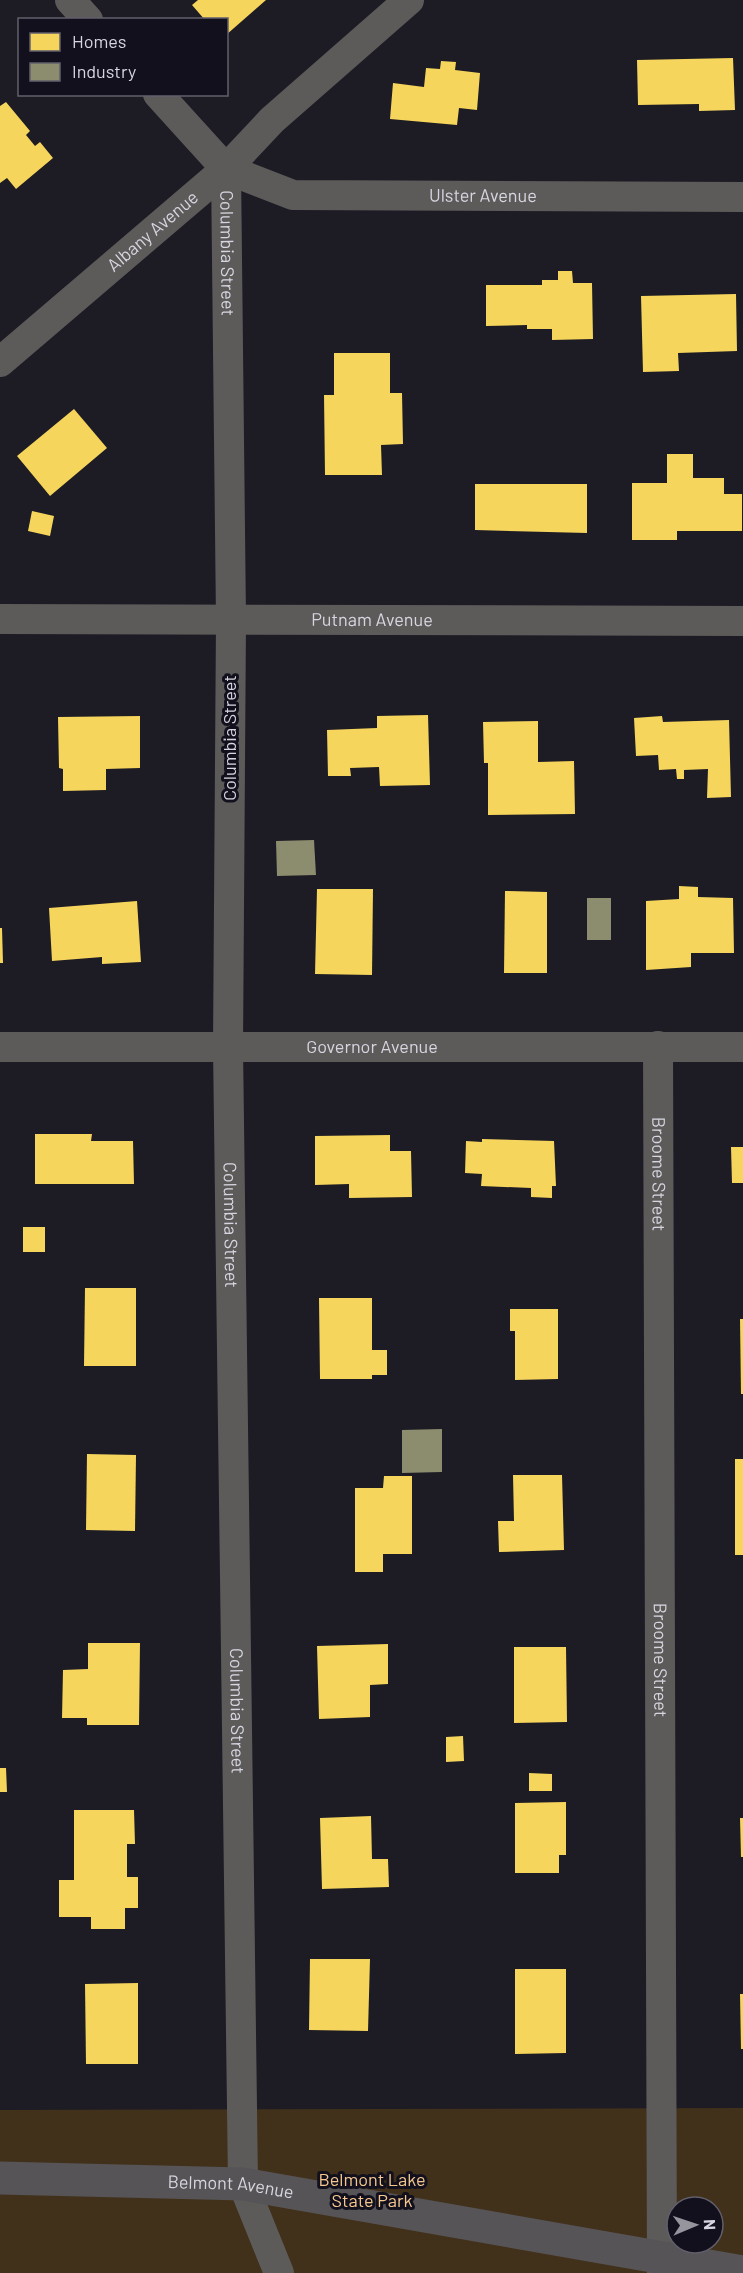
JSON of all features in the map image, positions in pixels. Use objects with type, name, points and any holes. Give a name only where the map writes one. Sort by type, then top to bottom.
[{"type":"street","points":[[70,0],[86,18]]},
{"type":"street","name":"Albany Avenue","points":[[0,362],[226,169],[272,120],[409,0]]},
{"type":"street","points":[[160,96],[226,169]]},
{"type":"street","name":"Ulster Avenue","points":[[226,169],[293,195],[743,197]]},
{"type":"street","name":"Columbia Street","points":[[226,169],[231,620],[228,1047],[243,2184],[279,2273]]},
{"type":"street","name":"Putnam Avenue","points":[[0,619],[743,621]]},
{"type":"street","name":"Broome Street","points":[[658,1046],[662,2265]]},
{"type":"street","name":"Governor Avenue","points":[[0,1047],[743,1047]]},
{"type":"street","name":"Belmont Avenue","points":[[0,2178],[243,2184],[662,2265],[743,2272]]},
{"type":"green space","name":"Belmont Lake State Park","points":[[743,2108],[743,2273],[0,2273],[0,2110]]},
{"type":"building: Homes","points":[[198,0],[266,0],[228,33],[228,18],[203,18],[192,5]]},
{"type":"building: Homes","points":[[733,58],[735,110],[699,111],[699,104],[638,105],[637,60]]},
{"type":"building: Homes","points":[[441,61],[456,62],[455,70],[480,73],[477,110],[459,108],[457,125],[390,119],[393,83],[424,87],[426,68],[440,69]]},
{"type":"building: Homes","points":[[6,102],[30,131],[26,135],[35,146],[40,142],[53,158],[16,189],[7,178],[0,183],[0,106]]},
{"type":"building: Homes","points":[[558,271],[572,271],[573,283],[592,283],[593,339],[552,340],[552,329],[527,329],[527,325],[486,326],[486,285],[542,285],[542,280],[558,280]]},
{"type":"building: Homes","points":[[736,294],[737,351],[678,353],[679,371],[643,372],[641,296]]},
{"type":"building: Homes","points":[[334,353],[390,353],[390,393],[402,393],[403,444],[381,445],[382,475],[325,475],[324,395],[334,395]]},
{"type":"building: Homes","points":[[74,409],[107,448],[50,496],[17,456]]},
{"type":"building: Homes","points":[[667,454],[693,454],[693,478],[724,478],[724,494],[742,494],[742,531],[677,531],[677,540],[632,540],[632,483],[667,483]]},
{"type":"building: Homes","points":[[475,484],[587,484],[587,533],[475,530]]},
{"type":"building: Homes","points":[[32,511],[54,516],[50,536],[28,531]]},
{"type":"building: Homes","points":[[428,715],[430,785],[380,786],[379,767],[350,768],[351,776],[328,776],[327,730],[377,728],[377,716]]},
{"type":"building: Homes","points":[[140,716],[140,768],[106,769],[106,790],[63,791],[63,769],[59,768],[58,717]]},
{"type":"building: Homes","points":[[662,716],[663,722],[729,720],[731,797],[707,798],[708,769],[684,770],[684,779],[677,779],[676,769],[659,770],[658,755],[636,756],[634,718]]},
{"type":"building: Homes","points":[[538,721],[538,762],[574,761],[575,814],[488,815],[488,763],[484,763],[483,722]]},
{"type":"building: Homes","points":[[679,886],[698,887],[698,897],[733,898],[734,953],[691,953],[691,967],[646,970],[646,901],[679,899]]},
{"type":"building: Homes","points":[[317,889],[373,889],[372,975],[315,974]]},
{"type":"building: Homes","points":[[505,891],[547,892],[547,973],[504,973]]},
{"type":"building: Homes","points":[[137,901],[141,962],[102,964],[102,957],[52,961],[49,908]]},
{"type":"building: Homes","points":[[0,928],[2,928],[3,963],[0,963]]},
{"type":"building: Homes","points":[[35,1134],[92,1134],[91,1141],[133,1141],[134,1184],[35,1184]]},
{"type":"building: Homes","points":[[390,1135],[390,1151],[411,1151],[412,1197],[349,1198],[349,1184],[315,1185],[315,1136]]},
{"type":"building: Homes","points":[[482,1139],[554,1141],[556,1186],[552,1186],[552,1198],[531,1197],[531,1188],[481,1186],[482,1174],[465,1173],[466,1141],[482,1142]]},
{"type":"building: Homes","points":[[731,1147],[743,1147],[743,1183],[732,1183]]},
{"type":"building: Homes","points":[[23,1227],[45,1227],[45,1252],[23,1252]]},
{"type":"building: Homes","points":[[85,1288],[136,1288],[136,1366],[84,1366]]},
{"type":"building: Homes","points":[[319,1298],[372,1298],[372,1350],[387,1350],[387,1375],[372,1375],[372,1379],[320,1379]]},
{"type":"building: Homes","points":[[510,1309],[558,1309],[558,1379],[515,1380],[515,1331],[510,1331]]},
{"type":"building: Homes","points":[[740,1319],[743,1319],[743,1394],[741,1394]]},
{"type":"building: Homes","points":[[87,1454],[136,1455],[135,1531],[86,1530]]},
{"type":"building: Homes","points":[[735,1459],[743,1459],[743,1555],[735,1555]]},
{"type":"building: Homes","points":[[513,1475],[562,1475],[564,1550],[499,1552],[498,1521],[514,1521]]},
{"type":"building: Homes","points":[[384,1476],[412,1476],[412,1554],[383,1554],[383,1572],[355,1572],[355,1488],[383,1488]]},
{"type":"building: Homes","points":[[88,1643],[140,1643],[139,1725],[87,1725],[87,1718],[62,1718],[63,1670],[88,1669]]},
{"type":"building: Homes","points":[[388,1644],[388,1684],[370,1685],[370,1717],[319,1719],[317,1646]]},
{"type":"building: Homes","points":[[514,1647],[566,1647],[567,1722],[514,1723]]},
{"type":"building: Homes","points":[[463,1736],[464,1761],[446,1762],[446,1737]]},
{"type":"building: Homes","points":[[0,1768],[6,1768],[7,1792],[0,1792]]},
{"type":"building: Homes","points":[[529,1773],[552,1774],[552,1791],[529,1791]]},
{"type":"building: Homes","points":[[566,1802],[566,1855],[559,1855],[559,1873],[515,1873],[515,1803]]},
{"type":"building: Homes","points":[[74,1810],[134,1810],[135,1844],[127,1844],[127,1877],[138,1877],[138,1908],[125,1908],[125,1929],[91,1929],[91,1917],[59,1917],[59,1880],[74,1880]]},
{"type":"building: Homes","points":[[371,1816],[372,1859],[388,1859],[389,1887],[322,1889],[320,1818]]},
{"type":"building: Homes","points":[[740,1818],[743,1818],[743,1857],[741,1857]]},
{"type":"building: Homes","points":[[310,1959],[370,1959],[368,2031],[309,2030]]},
{"type":"building: Homes","points":[[515,1969],[566,1969],[566,2053],[515,2054]]},
{"type":"building: Homes","points":[[138,1983],[138,2064],[86,2064],[85,1984]]},
{"type":"building: Homes","points":[[740,1994],[743,1994],[743,2049],[741,2049]]},
{"type":"building: Industry","points":[[314,840],[316,875],[277,876],[276,841]]},
{"type":"building: Industry","points":[[587,898],[611,898],[611,940],[587,940]]},
{"type":"building: Industry","points":[[442,1429],[442,1472],[402,1473],[402,1430]]}]
